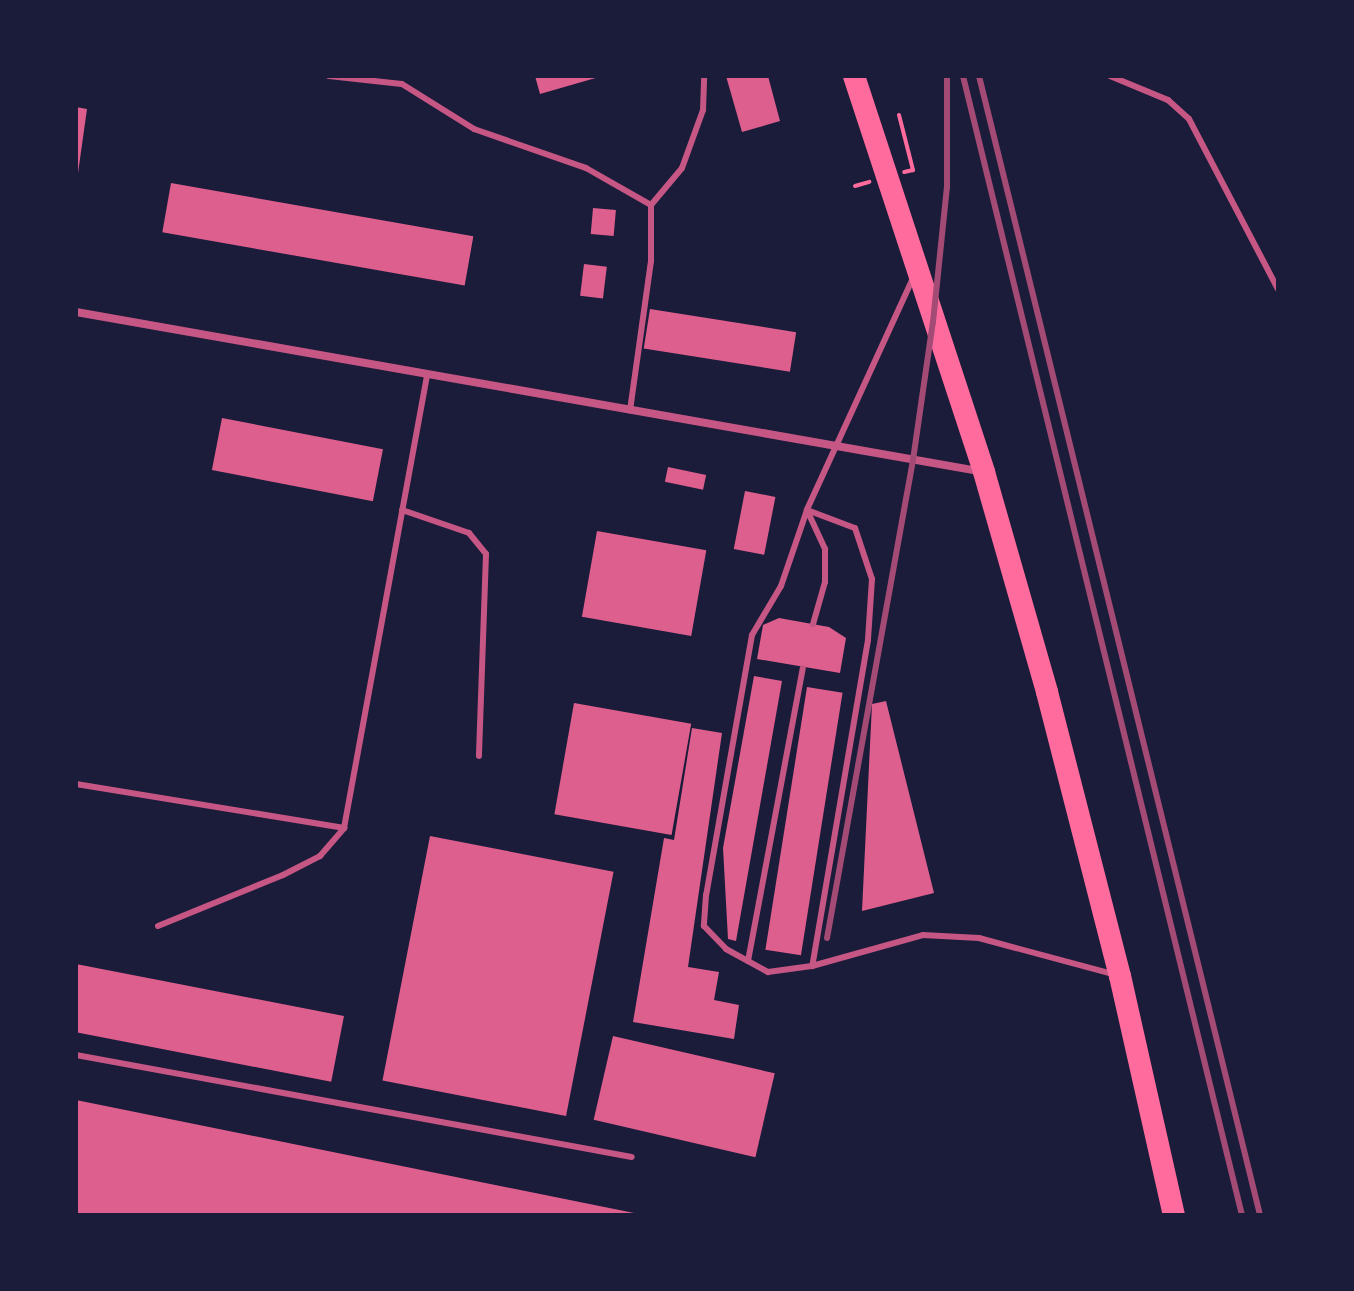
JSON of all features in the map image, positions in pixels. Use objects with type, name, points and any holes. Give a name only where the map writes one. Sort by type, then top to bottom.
[{"type":"highway","points":[[854,76],[984,472],[1071,780],[1120,976],[1174,1215]]},
{"type":"street","points":[[76,312],[984,472]]},
{"type":"lane","points":[[329,76],[401,80],[474,129],[586,168],[651,205]]},
{"type":"lane","points":[[630,411],[651,261],[651,205],[682,168],[703,110],[704,76]]},
{"type":"lane","points":[[1110,76],[1168,100],[1189,119],[1278,289]]},
{"type":"lane","points":[[916,271],[807,510],[781,586],[752,635],[706,895],[704,926],[726,949],[768,972],[812,966],[923,935],[979,938],[1120,976]]},
{"type":"lane","points":[[158,926],[283,875],[320,856],[344,828],[427,375]]},
{"type":"lane","points":[[402,510],[469,533],[486,554],[479,756]]},
{"type":"lane","points":[[807,510],[825,549],[825,582],[813,624]]},
{"type":"lane","points":[[807,510],[855,528],[872,579],[868,640],[812,966]]},
{"type":"lane","points":[[748,961],[803,668]]},
{"type":"lane","points":[[76,784],[344,828]]},
{"type":"lane","points":[[76,1055],[632,1157]]},
{"type":"building","points":[[535,76],[599,76],[599,77],[540,94]]},
{"type":"building","points":[[726,76],[768,76],[780,121],[742,132]]},
{"type":"building","points":[[76,107],[87,109],[78,173],[76,173]]},
{"type":"building","points":[[171,183],[473,236],[465,286],[162,232]]},
{"type":"building","points":[[593,208],[616,210],[614,236],[591,234]]},
{"type":"building","points":[[584,264],[607,267],[603,299],[580,296]]},
{"type":"building","points":[[650,309],[796,332],[790,372],[644,349]]},
{"type":"building","points":[[222,418],[383,449],[373,501],[212,470]]},
{"type":"building","points":[[668,467],[706,475],[703,490],[665,482]]},
{"type":"building","points":[[745,491],[775,497],[764,555],[734,549]]},
{"type":"building","points":[[597,531],[706,550],[691,636],[582,617]]},
{"type":"building","points":[[779,618],[829,627],[846,638],[840,673],[757,659],[763,625]]},
{"type":"building","points":[[754,676],[782,681],[736,941],[728,939],[723,848]]},
{"type":"building","points":[[807,687],[843,693],[801,955],[765,950]]},
{"type":"building","points":[[886,701],[934,893],[862,911],[872,704]]},
{"type":"building","points":[[574,703],[691,724],[672,835],[554,814]]},
{"type":"building","points":[[692,728],[722,733],[688,967],[719,972],[714,1000],[739,1005],[734,1039],[633,1022],[664,838],[674,840]]},
{"type":"building","points":[[430,836],[614,872],[566,1116],[382,1080]]},
{"type":"building","points":[[76,964],[344,1016],[331,1082],[76,1032]]},
{"type":"building","points":[[613,1036],[775,1073],[755,1157],[594,1120]]},
{"type":"building","points":[[76,1100],[639,1214],[639,1215],[76,1215]]},
{"type":"railway","points":[[827,938],[913,460],[933,322],[947,187],[947,76]]},
{"type":"railway","points":[[963,76],[1242,1215]]},
{"type":"railway","points":[[979,76],[1260,1215]]}]
